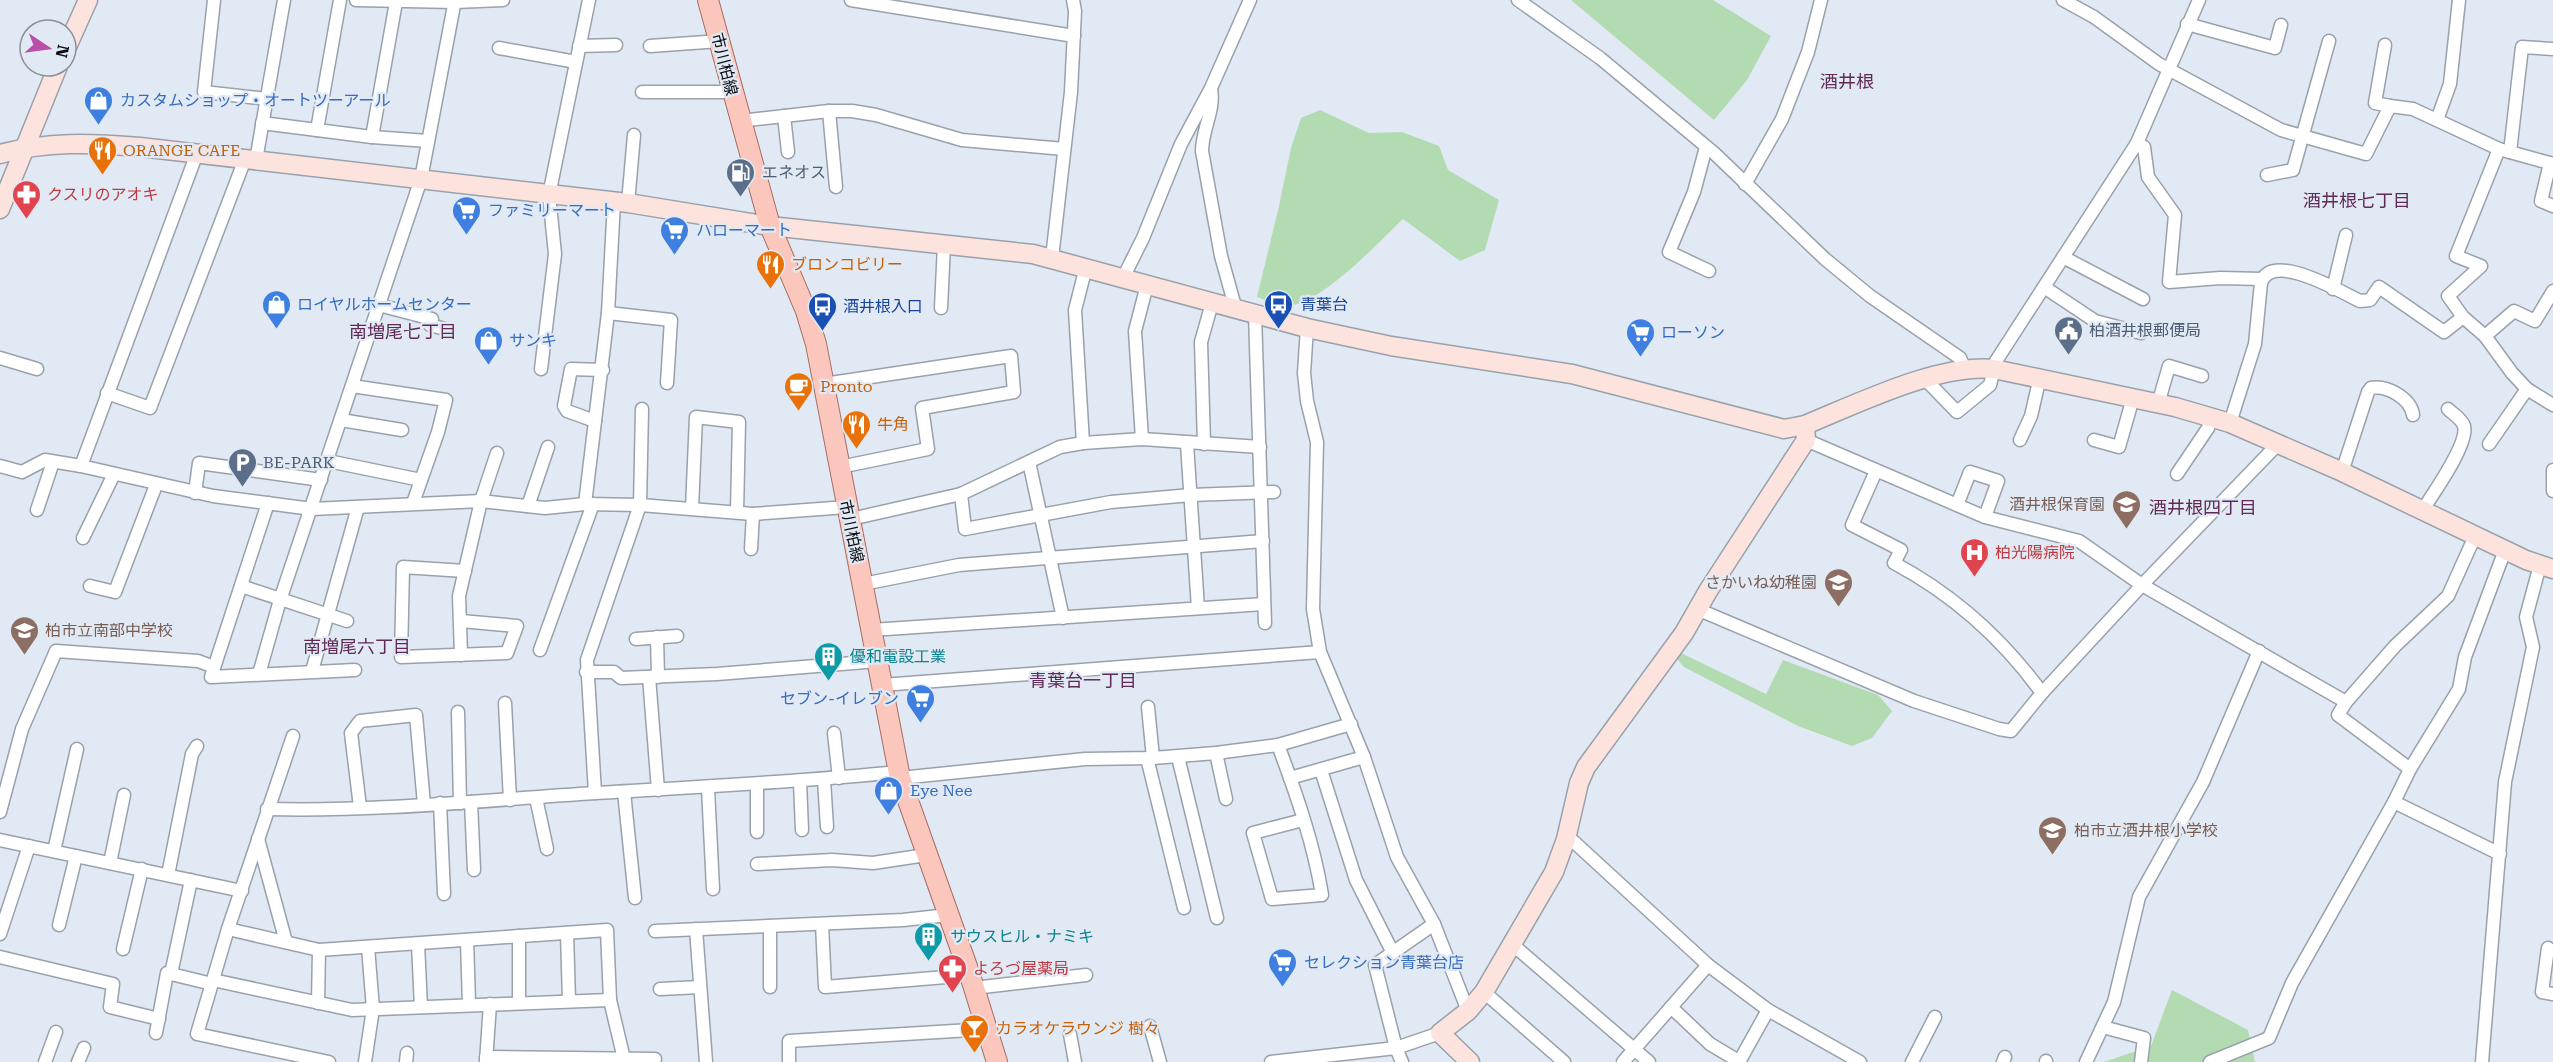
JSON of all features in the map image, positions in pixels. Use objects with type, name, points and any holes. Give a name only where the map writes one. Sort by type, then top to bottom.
[{"type":"main road","name":"市川柏線","points":[[708,0],[770,226],[806,311],[816,344],[900,775],[972,982],[997,1062]]},
{"type":"street","points":[[78,22],[88,0]]},
{"type":"street","points":[[214,0],[204,92],[267,99]]},
{"type":"street","points":[[107,393],[150,408],[251,160],[267,99],[284,0]]},
{"type":"street","points":[[317,130],[340,0]]},
{"type":"street","points":[[356,0],[396,2],[503,0]]},
{"type":"street","points":[[541,369],[555,254],[549,195],[589,0]]},
{"type":"street","points":[[851,0],[1074,36]]},
{"type":"street","points":[[1052,258],[1071,92],[1075,11],[1072,0]]},
{"type":"street","points":[[1123,278],[1143,238],[1181,144],[1210,88],[1250,0]]},
{"type":"street","points":[[1518,0],[1600,58],[1707,147],[1825,259],[1870,296],[1960,358],[1965,369]]},
{"type":"street","points":[[1745,184],[1782,119],[1808,52],[1821,0]]},
{"type":"street","points":[[2063,0],[2094,17],[2168,69],[2281,130],[2367,154],[2390,106]]},
{"type":"street","points":[[1925,379],[1957,412],[1990,385],[1996,361],[2137,143],[2199,0]]},
{"type":"street","points":[[2437,120],[2450,84],[2459,0]]},
{"type":"street","points":[[259,674],[280,600],[421,179],[455,1]]},
{"type":"street","points":[[372,137],[396,2]]},
{"type":"street","points":[[2187,24],[2275,48],[2281,25]]},
{"type":"street","points":[[650,46],[720,41]]},
{"type":"street","points":[[2267,175],[2293,170],[2329,41]]},
{"type":"street","points":[[579,46],[616,45]]},
{"type":"street","points":[[2385,45],[2375,103],[2413,109],[2505,151],[2552,163],[2541,201],[2553,206]]},
{"type":"street","points":[[2553,49],[2522,47],[2505,151],[2456,255],[2481,266],[2448,296],[2463,317],[2486,336],[2512,374],[2527,389],[2553,405]]},
{"type":"street","points":[[499,48],[576,62]]},
{"type":"street","points":[[0,209],[53,78]]},
{"type":"street","points":[[1210,88],[1213,100],[1202,138],[1202,151],[1221,256],[1236,310]]},
{"type":"street","points":[[642,92],[732,92]]},
{"type":"street","points":[[740,121],[830,111],[852,111],[876,115],[962,140],[1064,149]]},
{"type":"street","points":[[830,111],[836,187]]},
{"type":"street","points":[[784,116],[788,152]]},
{"type":"street","points":[[262,123],[372,137],[428,141]]},
{"type":"street","points":[[540,650],[589,504],[595,421],[603,370],[621,203],[634,135]]},
{"type":"street","points":[[0,154],[27,146],[91,143],[197,153],[621,203],[770,226],[1052,258],[1307,328],[1391,346],[1572,374],[1805,433],[1876,471],[1985,517],[2079,541],[2142,585],[2346,702]]},
{"type":"street","points":[[2137,143],[2144,147],[2148,177],[2175,215],[2169,282],[2220,278],[2262,279],[2278,270],[2290,271],[2360,301],[2370,300],[2379,287],[2444,332],[2463,317]]},
{"type":"street","points":[[1707,147],[1694,192],[1669,252],[1709,271]]},
{"type":"street","points":[[81,466],[197,153]]},
{"type":"street","points":[[2333,288],[2346,235]]},
{"type":"street","points":[[941,308],[944,245]]},
{"type":"street","points":[[2063,257],[2143,299]]},
{"type":"street","points":[[1083,443],[1075,310],[1086,267]]},
{"type":"street","points":[[2230,423],[2255,344],[2262,279]]},
{"type":"street","points":[[1142,439],[1136,331],[1148,285]]},
{"type":"street","points":[[2044,287],[2095,321],[2141,333]]},
{"type":"street","points":[[2486,336],[2514,311],[2535,321],[2553,291]]},
{"type":"street","points":[[1204,444],[1201,342],[1212,303]]},
{"type":"street","points":[[380,304],[432,319],[430,324],[445,329]]},
{"type":"street","points":[[608,313],[671,321],[667,383]]},
{"type":"street","points":[[1255,315],[1260,447],[1268,492],[1263,541],[1265,623]]},
{"type":"street","points":[[1307,328],[1304,373],[1307,401],[1317,442],[1314,609],[1320,652],[1364,757],[1397,857],[1434,924],[1468,1011]]},
{"type":"street","points":[[824,384],[1011,357],[1014,392],[922,408],[928,449],[840,467]]},
{"type":"street","points":[[0,358],[37,369]]},
{"type":"street","points":[[2158,404],[2169,366],[2202,376]]},
{"type":"street","points":[[595,421],[567,411],[564,406],[571,369],[603,370]]},
{"type":"street","points":[[1271,1062],[1396,1048],[1440,1032],[1468,1011],[1484,992],[1554,872],[1566,839],[1579,783],[1590,760],[1683,633],[1805,433],[1925,379],[1965,369],[1994,369],[2133,398],[2230,423],[2342,472],[2505,550],[2547,567],[2526,617],[2533,647],[2505,782],[2482,1062]]},
{"type":"street","points":[[2020,440],[2031,416],[2040,377]]},
{"type":"street","points":[[352,386],[446,400],[413,503]]},
{"type":"street","points":[[2342,472],[2371,388],[2380,388],[2404,398],[2412,406],[2413,415]]},
{"type":"street","points":[[2489,444],[2527,389]]},
{"type":"street","points":[[2094,440],[2119,447],[2133,398]]},
{"type":"street","points":[[595,793],[586,672],[590,647],[640,505],[642,409]]},
{"type":"street","points":[[2422,511],[2454,460],[2464,435],[2464,427],[2460,420],[2448,409]]},
{"type":"street","points":[[692,508],[696,417],[740,422],[737,513]]},
{"type":"street","points":[[2177,474],[2208,428],[2211,418]]},
{"type":"street","points":[[341,420],[402,430]]},
{"type":"street","points":[[0,466],[22,472],[41,460],[81,466],[195,493],[312,509],[481,501],[545,508],[589,504],[692,508],[753,514],[849,513],[961,494],[1060,447],[1083,443],[1142,439],[1187,444],[1260,447]]},
{"type":"street","points":[[1187,444],[1198,608]]},
{"type":"street","points":[[1697,609],[1914,702],[2011,731],[2042,693],[2142,585],[2277,445]]},
{"type":"street","points":[[528,506],[548,447]]},
{"type":"street","points":[[461,655],[459,596],[481,501],[497,453]]},
{"type":"street","points":[[328,461],[421,480]]},
{"type":"street","points":[[37,510],[53,462]]},
{"type":"street","points":[[1029,462],[1063,618]]},
{"type":"street","points":[[195,493],[199,463],[321,480]]},
{"type":"street","points":[[2553,470],[2553,491]]},
{"type":"street","points":[[1876,471],[1852,525],[1901,549],[1894,563],[1939,589],[1974,616],[2006,646],[2042,693]]},
{"type":"street","points":[[1957,505],[1970,472],[1998,482],[1985,517]]},
{"type":"street","points":[[83,538],[114,474]]},
{"type":"street","points":[[90,586],[115,592],[156,484]]},
{"type":"street","points":[[961,494],[965,529],[1111,502],[1191,495],[1268,492]]},
{"type":"street","points":[[268,503],[211,677],[355,670]]},
{"type":"street","points":[[312,671],[358,507]]},
{"type":"street","points":[[751,549],[753,514]]},
{"type":"street","points":[[2410,769],[2338,715],[2346,702],[2395,646],[2448,596],[2475,536]]},
{"type":"street","points":[[863,584],[959,565],[1050,560],[1090,554],[1263,541]]},
{"type":"street","points":[[2210,1062],[2269,1038],[2292,983],[2394,802],[2410,769],[2459,688],[2465,657],[2505,550]]},
{"type":"street","points":[[461,621],[517,626],[507,653],[401,657],[403,567],[465,571]]},
{"type":"street","points":[[241,586],[347,621]]},
{"type":"street","points":[[872,630],[1264,604]]},
{"type":"street","points":[[636,639],[677,636]]},
{"type":"street","points":[[657,637],[653,677],[658,790]]},
{"type":"street","points":[[0,812],[22,729],[57,651],[198,661],[214,668]]},
{"type":"street","points":[[2086,1062],[2114,1002],[2139,897],[2203,782],[2259,651]]},
{"type":"street","points":[[882,685],[1320,652]]},
{"type":"street","points":[[586,672],[614,672],[621,678],[653,677],[878,662]]},
{"type":"street","points":[[505,703],[510,800]]},
{"type":"street","points":[[1148,707],[1150,758],[1184,908]]},
{"type":"street","points":[[458,712],[474,870]]},
{"type":"street","points":[[360,807],[351,733],[360,721],[416,716],[424,804]]},
{"type":"street","points":[[267,809],[306,810],[510,800],[900,775],[1085,759],[1178,757],[1278,745],[1351,724]]},
{"type":"street","points":[[834,733],[840,778]]},
{"type":"street","points":[[293,736],[228,928],[196,1034],[329,1062]]},
{"type":"street","points":[[1278,745],[1290,778],[1303,820],[1318,869],[1322,895],[1272,899],[1253,833],[1303,820]]},
{"type":"street","points":[[168,874],[192,754],[197,746]]},
{"type":"street","points":[[54,851],[77,749]]},
{"type":"street","points":[[1216,753],[1226,799]]},
{"type":"street","points":[[1178,757],[1217,918]]},
{"type":"street","points":[[1290,778],[1364,757]]},
{"type":"street","points":[[1321,770],[1356,880],[1393,953]]},
{"type":"street","points":[[824,780],[826,827]]},
{"type":"street","points":[[800,782],[802,830]]},
{"type":"street","points":[[757,785],[757,831]]},
{"type":"street","points":[[708,788],[713,889]]},
{"type":"street","points":[[624,792],[635,898]]},
{"type":"street","points":[[110,863],[124,795]]},
{"type":"street","points":[[536,798],[547,849]]},
{"type":"street","points":[[2394,802],[2500,854]]},
{"type":"street","points":[[440,803],[444,894]]},
{"type":"street","points":[[258,837],[286,942]]},
{"type":"street","points":[[1566,839],[1573,841],[1708,965],[1768,1010],[1860,1062]]},
{"type":"street","points":[[0,840],[242,891]]},
{"type":"street","points":[[0,934],[29,846]]},
{"type":"street","points":[[58,925],[76,855]]},
{"type":"street","points":[[757,864],[832,860],[873,863],[926,855]]},
{"type":"street","points":[[123,949],[142,869]]},
{"type":"street","points":[[171,974],[191,880]]},
{"type":"street","points":[[655,931],[822,924],[948,915]]},
{"type":"street","points":[[822,924],[825,987],[1086,975]]},
{"type":"street","points":[[1402,1062],[1396,1048],[1375,965],[1434,924]]},
{"type":"street","points":[[770,926],[770,987]]},
{"type":"street","points":[[228,928],[320,950],[607,930],[610,1000],[624,1059]]},
{"type":"street","points":[[696,930],[705,1062]]},
{"type":"street","points":[[567,933],[569,1001]]},
{"type":"street","points":[[519,936],[519,1003]]},
{"type":"street","points":[[467,940],[469,1004]]},
{"type":"street","points":[[418,944],[422,1007]]},
{"type":"street","points":[[1512,944],[1649,1062]]},
{"type":"street","points":[[365,1062],[373,1009],[368,947]]},
{"type":"street","points":[[2548,948],[2542,992],[2553,994]]},
{"type":"street","points":[[318,1003],[320,950]]},
{"type":"street","points":[[0,957],[113,984],[110,1007],[159,1019]]},
{"type":"street","points":[[1623,1062],[1708,965]]},
{"type":"street","points":[[156,1033],[167,973],[352,1010],[610,1000]]},
{"type":"street","points":[[660,989],[700,987]]},
{"type":"street","points":[[1484,992],[1564,1062]]},
{"type":"street","points":[[490,1004],[486,1060],[655,1059]]},
{"type":"street","points":[[1671,1008],[1710,1044],[1739,1062],[1768,1010]]},
{"type":"street","points":[[1912,1062],[1935,1017]]},
{"type":"street","points":[[1150,1026],[1160,1062]]},
{"type":"street","points":[[2103,1027],[2144,1038],[2141,1062]]},
{"type":"street","points":[[789,1062],[789,1041],[987,1029]]},
{"type":"street","points":[[45,1062],[56,1032]]},
{"type":"street","points":[[1440,1032],[1470,1062]]},
{"type":"street","points":[[1070,1034],[1075,1062]]},
{"type":"street","points":[[78,1062],[84,1048]]},
{"type":"street","points":[[263,1062],[266,1049]]},
{"type":"green space","points":[[1571,0],[1713,0],[1771,36],[1747,80],[1714,120]]},
{"type":"green space","points":[[1320,110],[1369,133],[1402,132],[1439,146],[1448,170],[1499,200],[1485,250],[1460,261],[1403,219],[1365,256],[1317,295],[1288,306],[1257,297],[1291,148],[1301,118]]},
{"type":"green space","points":[[1681,653],[1766,694],[1783,660],[1878,695],[1892,711],[1872,738],[1852,746],[1798,726],[1684,667],[1677,659]]},
{"type":"green space","points":[[2172,990],[2248,1030],[2255,1062],[2104,1062],[2151,1046]]},
{"type":"place","name":"カスタムショップ・オートツーアール","points":[[99,126]]},
{"type":"place","name":"ORANGE CAFE","points":[[102,176]]},
{"type":"place","name":"エネオス","points":[[741,198]]},
{"type":"place","name":"クスリのアオキ","points":[[26,220]]},
{"type":"place","name":"ファミリーマート","points":[[467,236]]},
{"type":"place","name":"ハローマート","points":[[675,256]]},
{"type":"place","name":"ブロンコビリー","points":[[770,290]]},
{"type":"place","name":"ロイヤルホームセンター","points":[[276,330]]},
{"type":"place","name":"青葉台","points":[[1279,330]]},
{"type":"place","name":"酒井根入口","points":[[822,332]]},
{"type":"place","name":"柏酒井根郵便局","points":[[2068,356]]},
{"type":"place","name":"ローソン","points":[[1640,358]]},
{"type":"place","name":"サンキ","points":[[488,366]]},
{"type":"place","name":"Pronto","points":[[799,412]]},
{"type":"place","name":"牛角","points":[[856,450]]},
{"type":"place","name":"BE-PARK","points":[[242,488]]},
{"type":"place","name":"酒井根保育園","points":[[2126,530]]},
{"type":"place","name":"柏光陽病院","points":[[1974,578]]},
{"type":"place","name":"さかいね幼稚園","points":[[1838,608]]},
{"type":"place","name":"柏市立南部中学校","points":[[24,656]]},
{"type":"place","name":"優和電設工業","points":[[829,682]]},
{"type":"place","name":"セブン-イレブン","points":[[920,724]]},
{"type":"place","name":"Eye Nee","points":[[889,816]]},
{"type":"place","name":"柏市立酒井根小学校","points":[[2053,856]]},
{"type":"place","name":"サウスヒル・ナミキ","points":[[929,962]]},
{"type":"place","name":"セレクション青葉台店","points":[[1283,988]]},
{"type":"place","name":"よろづ屋薬局","points":[[952,994]]},
{"type":"place","name":"カラオケラウンジ 樹々","points":[[975,1054]]},
{"type":"district","name":"酒井根","points":[[1847,82]]},
{"type":"district","name":"酒井根七丁目","points":[[2357,201]]},
{"type":"district","name":"南増尾七丁目","points":[[403,332]]},
{"type":"district","name":"酒井根四丁目","points":[[2203,508]]},
{"type":"district","name":"南増尾六丁目","points":[[357,647]]},
{"type":"district","name":"青葉台一丁目","points":[[1083,681]]}]
